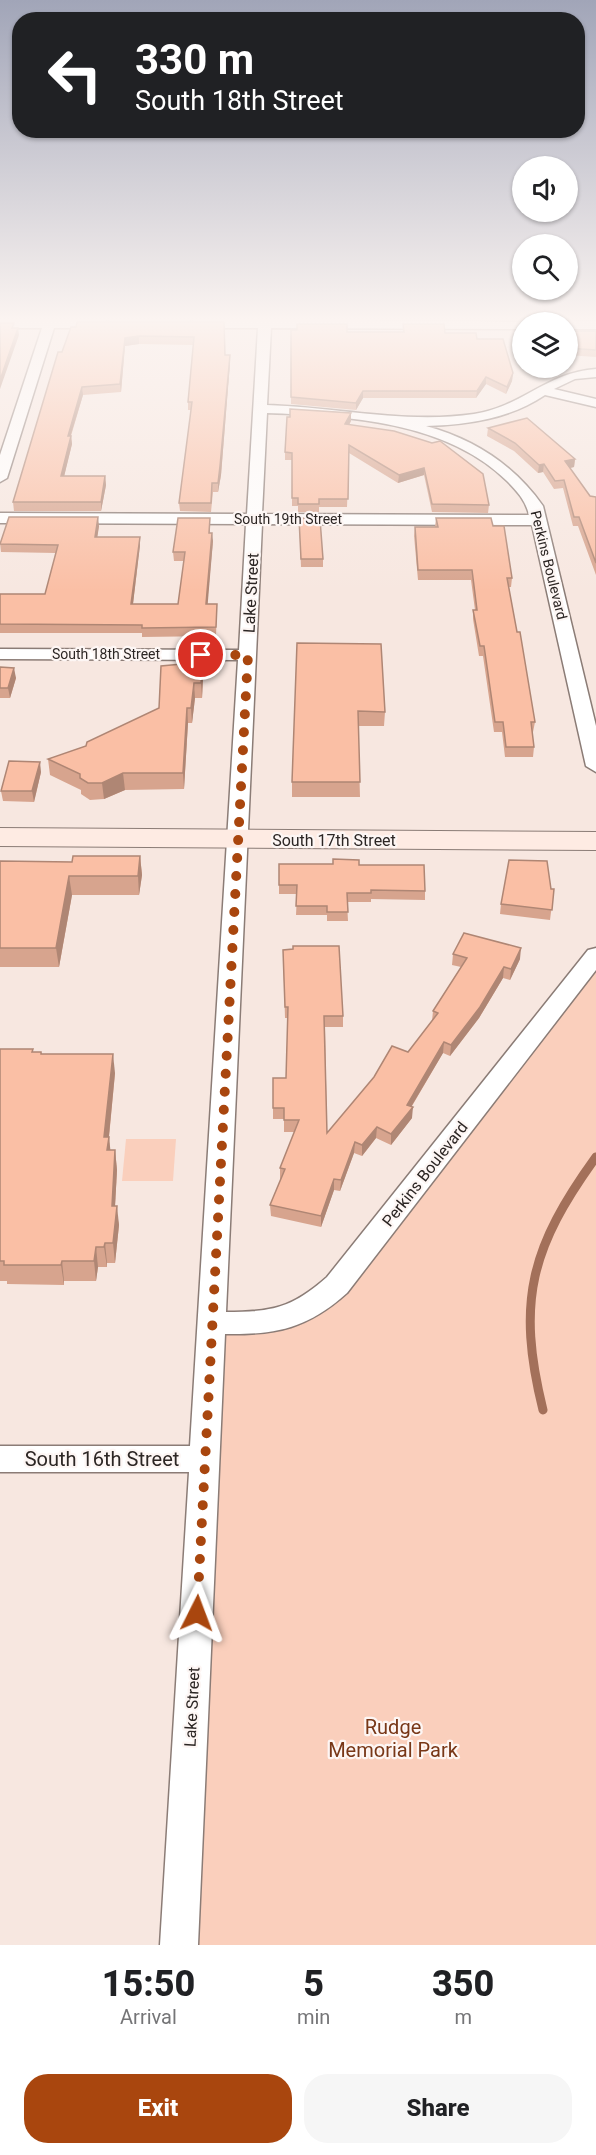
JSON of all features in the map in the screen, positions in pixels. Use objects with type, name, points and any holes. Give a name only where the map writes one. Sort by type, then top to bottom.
[{"type":"main road","name":"South 17th Street","points":[[0,837],[596,841]]},
{"type":"street","points":[[0,478],[22,410]]},
{"type":"street","name":"Lake Street","points":[[179,1945],[261,410]]},
{"type":"street","points":[[283,410],[426,422],[475,418],[505,410]]},
{"type":"street","name":"Perkins Boulevard","points":[[381,419],[458,442],[498,465],[525,490],[539,520],[588,696],[596,766]]},
{"type":"street","name":"South 19th Street","points":[[0,518],[539,520]]},
{"type":"street","name":"South 18th Street","points":[[0,654],[248,655]]},
{"type":"street","name":"Perkins Boulevard","points":[[212,1323],[247,1323],[285,1318],[312,1307],[337,1285],[596,955]]},
{"type":"street","name":"South 16th Street","points":[[0,1459],[205,1459]]},
{"type":"green space","name":"Rudge Memorial Park","points":[[596,955],[596,1945],[179,1945],[212,1323],[312,1307]]},
{"type":"green space","points":[[126,1139],[176,1139],[173,1181],[122,1181]]},
{"type":"building","points":[[41,410],[75,410],[61,476],[105,476],[101,502],[13,502]]},
{"type":"building","points":[[191,410],[225,410],[218,483],[212,483],[211,503],[179,503]]},
{"type":"building","points":[[290,410],[351,413],[345,424],[394,431],[432,443],[440,441],[483,474],[489,505],[432,504],[424,468],[399,475],[349,445],[348,499],[319,499],[319,504],[298,504],[298,498],[292,498],[292,453],[285,452],[287,417],[290,417]]},
{"type":"building","points":[[527,418],[575,459],[565,461],[590,496],[596,497],[596,563],[579,517],[574,517],[564,480],[555,481],[544,464],[539,465],[515,443],[488,428]]},
{"type":"building","points":[[9,517],[98,517],[95,537],[140,537],[131,604],[178,604],[185,552],[173,552],[178,518],[210,518],[209,533],[212,533],[206,604],[217,604],[216,627],[142,628],[142,625],[0,624],[0,594],[45,594],[58,545],[0,544]]},
{"type":"building","points":[[299,518],[320,519],[323,559],[301,559]]},
{"type":"building","points":[[436,518],[491,518],[493,526],[504,526],[512,578],[507,578],[517,632],[520,632],[535,722],[531,722],[534,747],[506,747],[503,722],[495,722],[484,646],[480,646],[473,610],[477,610],[472,570],[418,570],[415,527],[438,527]]},
{"type":"building","points":[[297,643],[381,644],[385,712],[358,711],[360,782],[292,782]]},
{"type":"building","points":[[203,662],[201,683],[194,683],[191,708],[187,708],[183,773],[123,773],[102,783],[88,783],[80,778],[80,774],[48,759],[86,746],[87,742],[159,708],[161,666]]},
{"type":"building","points":[[0,667],[14,668],[8,688],[0,688]]},
{"type":"building","points":[[9,761],[40,762],[32,791],[1,791]]},
{"type":"building","points":[[73,856],[140,856],[138,876],[69,876],[56,948],[0,948],[0,861],[72,862]]},
{"type":"building","points":[[333,859],[359,860],[359,865],[424,865],[425,891],[371,890],[371,893],[347,893],[348,912],[327,912],[327,906],[296,906],[297,885],[279,885],[279,864],[333,864]]},
{"type":"building","points":[[509,860],[547,861],[551,889],[554,889],[552,910],[501,904]]},
{"type":"building","points":[[464,933],[521,948],[511,969],[504,967],[480,1007],[451,1045],[444,1042],[407,1105],[413,1107],[391,1134],[377,1127],[362,1145],[355,1142],[341,1180],[334,1179],[321,1216],[270,1205],[285,1169],[280,1168],[299,1120],[284,1120],[284,1108],[273,1108],[273,1078],[286,1078],[288,1007],[285,1007],[283,950],[293,949],[293,946],[339,946],[343,1016],[324,1016],[327,1133],[374,1077],[392,1046],[408,1052],[438,1013],[433,1011],[467,958],[453,954]]},
{"type":"building","points":[[0,1049],[33,1049],[32,1052],[41,1052],[41,1054],[113,1054],[104,1137],[109,1137],[107,1150],[115,1150],[112,1206],[117,1206],[113,1243],[105,1243],[104,1247],[96,1247],[94,1261],[62,1261],[61,1265],[4,1265],[4,1261],[0,1261]]},
{"type":"waterway","points":[[543,1410],[531,1337],[531,1306],[535,1276],[556,1219],[596,1157]]},
{"type":"route","points":[[197,1613],[248,655],[201,655]]}]
